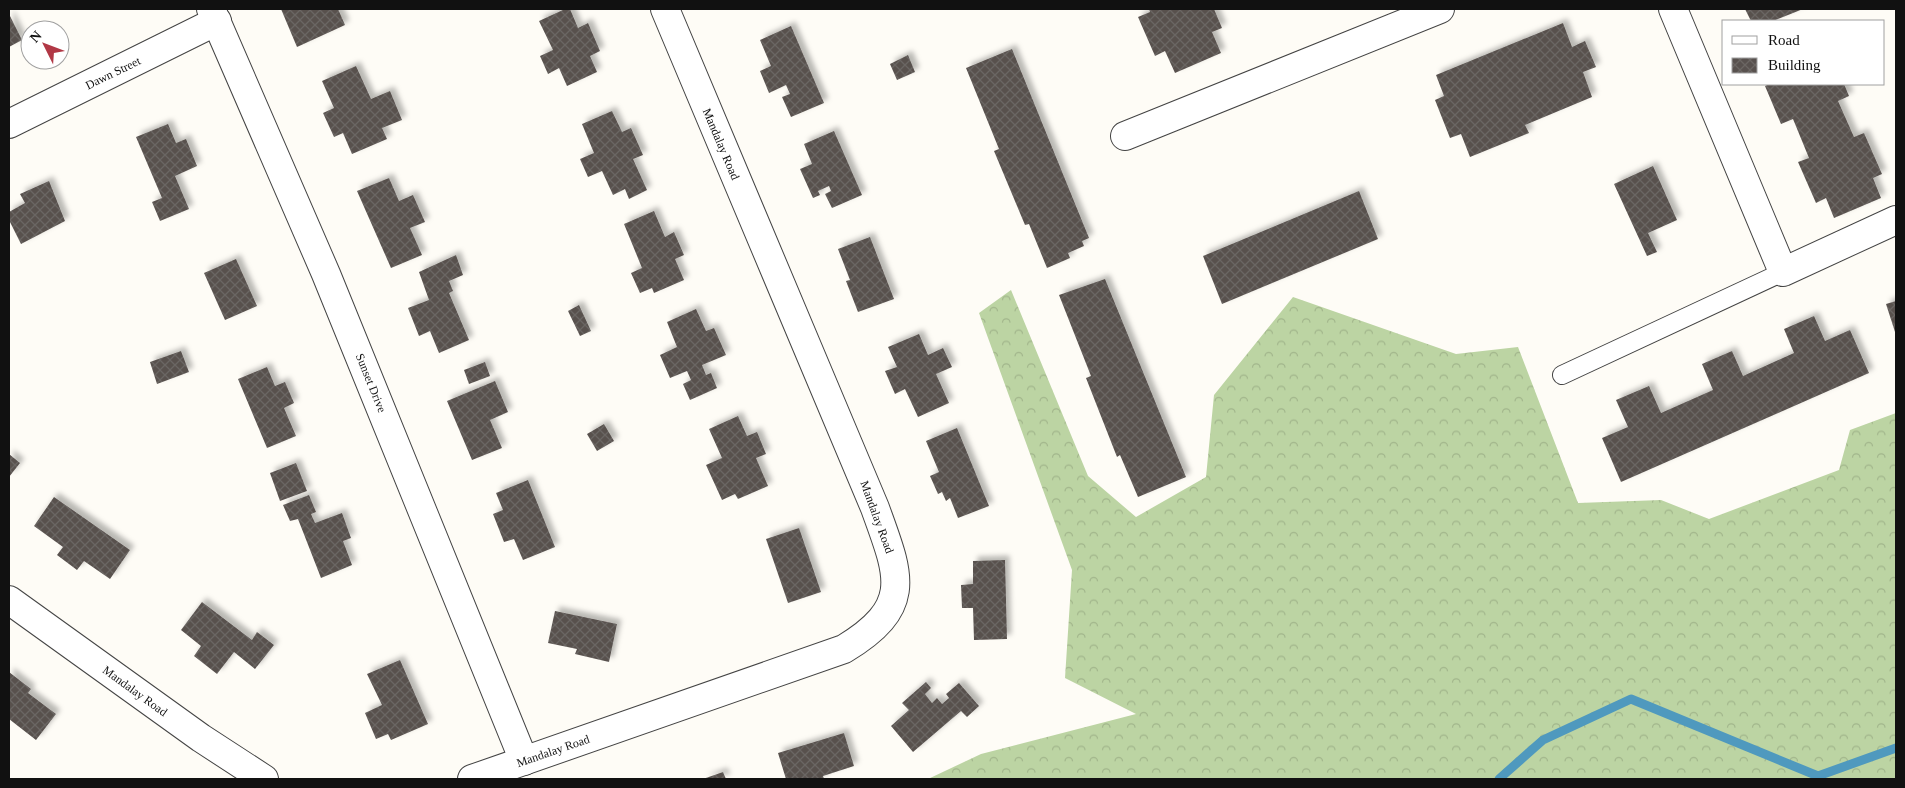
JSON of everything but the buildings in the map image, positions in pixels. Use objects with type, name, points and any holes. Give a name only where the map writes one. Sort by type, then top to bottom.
[{"type":"street","name":"Mandalay Road","points":[[472,779],[844,649],[877,626],[889,608],[895,590],[895,572],[890,550],[875,508],[665,9]]},
{"type":"street","points":[[1125,136],[1440,9]]},
{"type":"street","points":[[1673,9],[1784,272],[1896,220]]},
{"type":"street","name":"Sunset Drive","points":[[214,15],[326,274],[524,761]]},
{"type":"street","name":"Dawn Street","points":[[9,124],[214,15]]},
{"type":"street","name":"Mandalay Road","points":[[9,600],[201,738],[264,779]]},
{"type":"lane","points":[[1562,375],[1784,272]]},
{"type":"green space","points":[[1011,290],[1088,476],[1136,517],[1206,477],[1214,395],[1293,297],[1456,354],[1518,347],[1578,503],[1661,500],[1709,519],[1839,470],[1850,430],[1896,413],[1896,779],[928,779],[981,754],[1136,714],[1065,678],[1072,570],[979,313]]},
{"type":"waterway","points":[[1499,779],[1543,740],[1631,699],[1818,776],[1896,748]]}]
